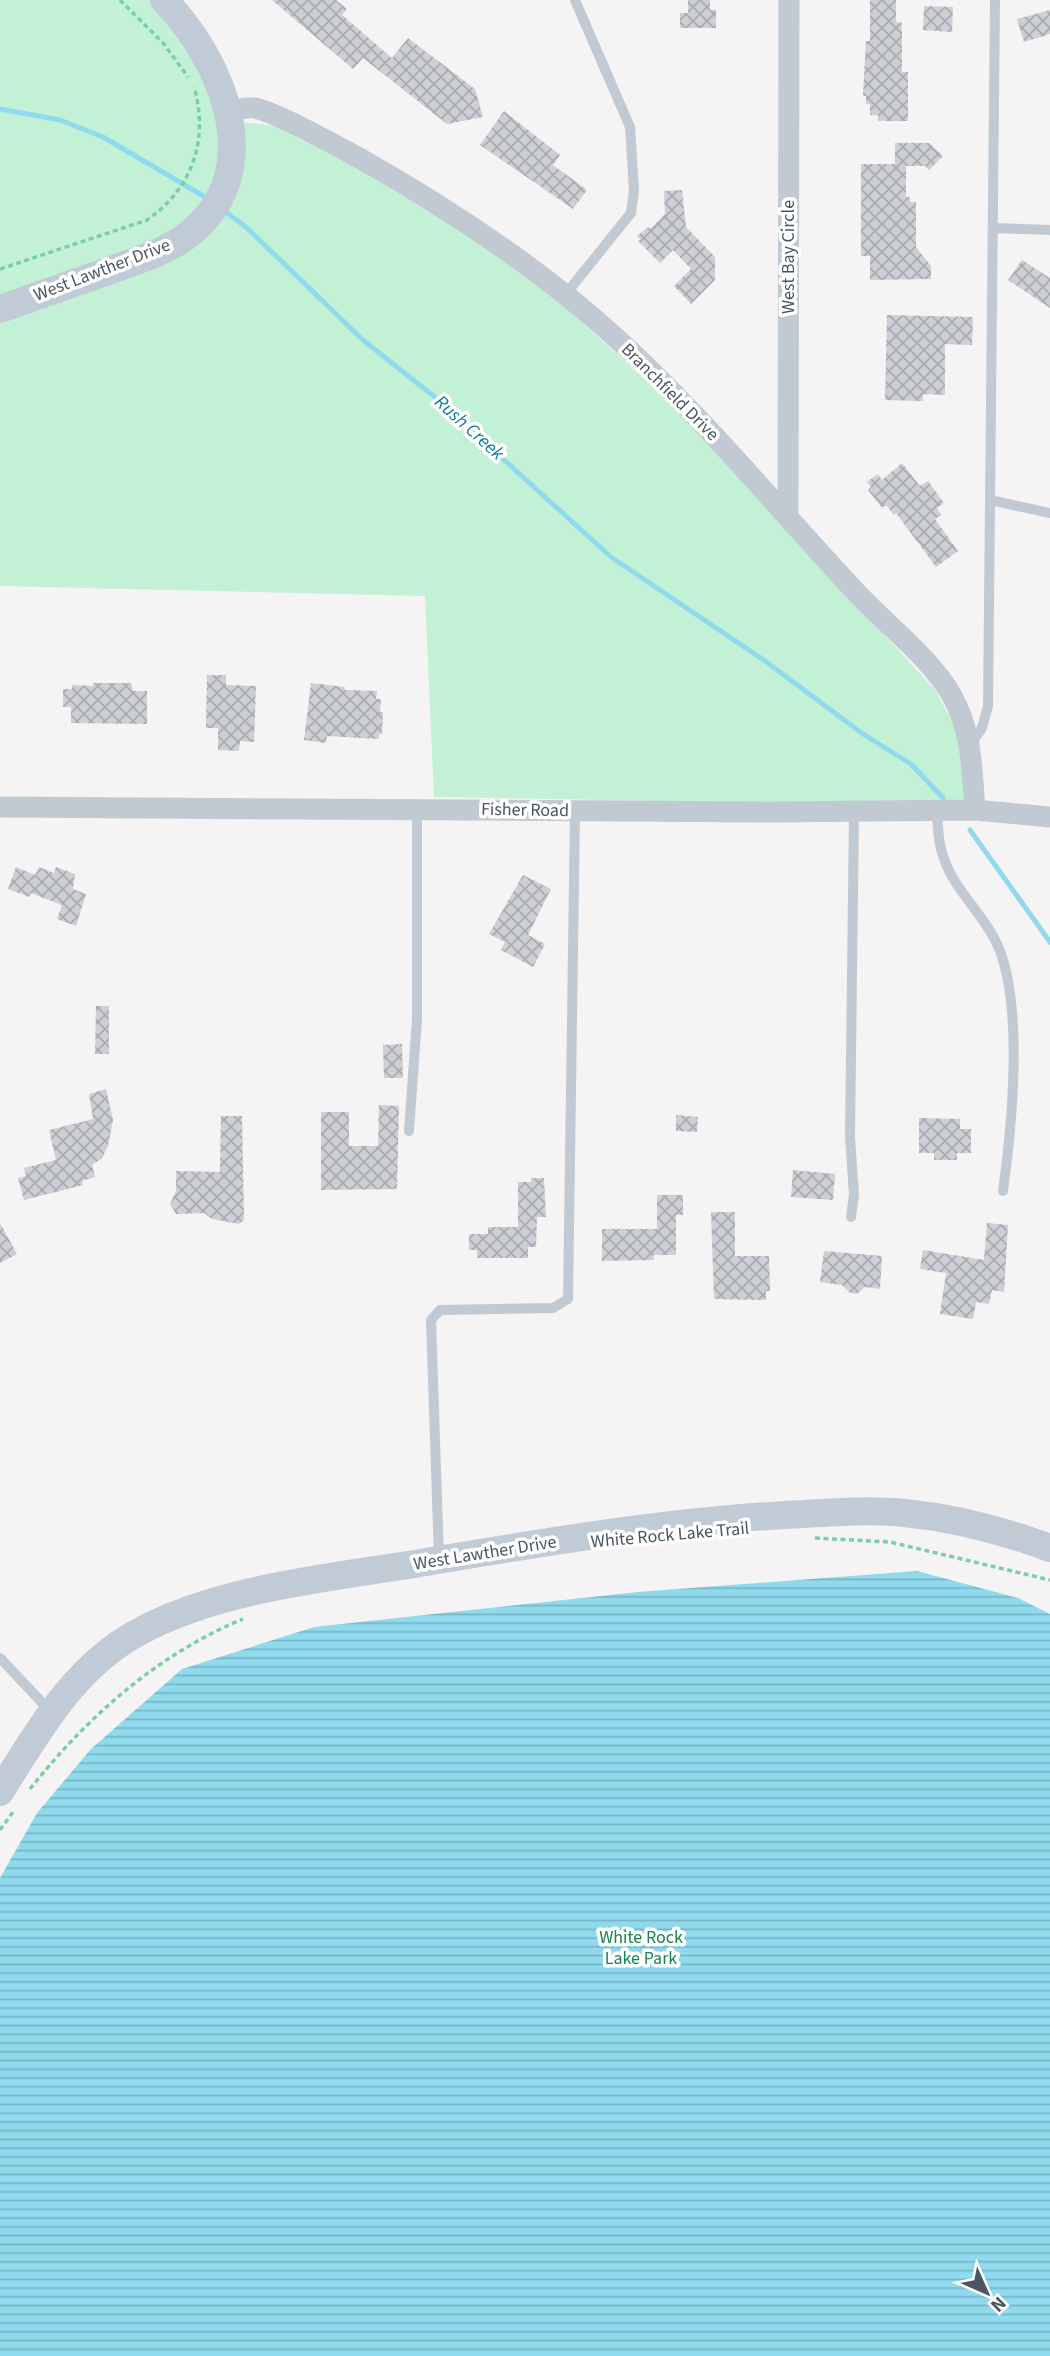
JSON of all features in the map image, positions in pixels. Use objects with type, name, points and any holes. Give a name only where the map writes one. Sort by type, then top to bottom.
[{"type":"street","name":"West Lawther Drive","points":[[0,309],[152,255],[184,238],[215,204],[231,164],[228,111],[207,54],[187,24],[164,0]]},
{"type":"street","name":"West Bay Circle","points":[[788,514],[789,0]]},
{"type":"street","name":"Branchfield Drive","points":[[228,111],[253,108],[338,146],[479,229],[565,295],[665,385],[788,514],[853,590],[942,680],[958,709],[970,746],[975,810]]},
{"type":"street","name":"Fisher Road","points":[[0,807],[854,812],[975,810],[1050,817]]},
{"type":"street","name":"West Lawther Drive","points":[[8,1800],[51,1712],[102,1657],[135,1634],[170,1617],[208,1604],[300,1583],[664,1524],[831,1513],[904,1513],[975,1525],[1050,1548]]},
{"type":"lane","points":[[565,295],[631,214],[634,191],[631,127],[575,0]]},
{"type":"lane","points":[[970,746],[982,728],[988,706],[995,0]]},
{"type":"lane","points":[[993,228],[1050,230]]},
{"type":"lane","points":[[990,500],[1050,513]]},
{"type":"lane","points":[[409,1131],[417,1019],[417,808]]},
{"type":"lane","points":[[439,1560],[431,1320],[440,1310],[554,1308],[568,1299],[575,811]]},
{"type":"lane","points":[[937,811],[944,861],[988,924],[1001,952],[1009,985],[1012,1132],[1003,1191]]},
{"type":"lane","points":[[851,1217],[854,1195],[850,1085],[854,812]]},
{"type":"lane","points":[[0,1658],[51,1712]]},
{"type":"path","points":[[0,269],[147,220],[162,210],[199,149],[200,109],[193,84],[164,44],[120,0]]},
{"type":"path","points":[[804,1537],[890,1542],[1050,1580]]},
{"type":"path","points":[[29,1791],[72,1741],[144,1675],[174,1652],[245,1618]]},
{"type":"path","points":[[0,1830],[8,1800]]},
{"type":"green space","points":[[0,0],[155,0],[175,22],[224,120],[275,126],[348,163],[470,236],[561,303],[681,413],[935,690],[959,734],[966,801],[713,802],[434,797],[425,596],[0,586]]},
{"type":"water","name":"White Rock Lake Park","points":[[917,1571],[1018,1598],[1050,1614],[1050,2356],[0,2356],[0,1878],[37,1813],[91,1749],[182,1669],[314,1627],[638,1592]]},
{"type":"building","points":[[272,0],[336,0],[347,9],[342,15],[392,58],[408,38],[475,89],[483,117],[447,124],[363,58],[353,69]]},
{"type":"building","points":[[688,0],[710,0],[710,10],[716,10],[716,28],[680,28],[680,13],[688,13]]},
{"type":"building","points":[[870,0],[896,0],[896,22],[902,23],[902,72],[908,72],[908,121],[878,121],[878,115],[870,115],[870,104],[866,104],[866,96],[863,96],[866,41],[870,41]]},
{"type":"building","points":[[924,6],[953,7],[952,32],[923,30]]},
{"type":"building","points":[[1050,10],[1050,34],[1024,42],[1017,19]]},
{"type":"building","points":[[504,111],[560,155],[553,165],[587,190],[573,209],[480,145]]},
{"type":"building","points":[[895,143],[929,143],[943,156],[929,170],[925,166],[906,166],[906,197],[910,197],[910,202],[916,202],[916,247],[931,266],[931,279],[870,280],[870,256],[861,256],[861,164],[895,164]]},
{"type":"building","points":[[682,190],[686,227],[715,257],[715,280],[691,304],[674,286],[691,269],[673,250],[660,263],[638,241],[640,239],[637,236],[648,227],[650,229],[665,214],[664,191]]},
{"type":"building","points":[[1022,260],[1050,278],[1050,308],[1008,280]]},
{"type":"building","points":[[887,315],[973,317],[972,345],[945,344],[945,395],[923,394],[923,401],[885,400]]},
{"type":"building","points":[[902,463],[920,486],[928,481],[944,503],[937,508],[941,515],[935,519],[958,551],[936,567],[896,513],[894,515],[886,505],[882,508],[868,490],[871,487],[867,482],[878,474],[882,480]]},
{"type":"building","points":[[207,675],[226,675],[226,685],[256,686],[254,742],[240,741],[239,751],[218,750],[218,728],[206,728]]},
{"type":"building","points":[[93,683],[131,683],[133,691],[147,691],[147,724],[71,723],[71,707],[63,707],[63,689],[72,689],[72,685],[93,686]]},
{"type":"building","points":[[311,683],[345,687],[344,690],[377,691],[376,699],[381,699],[380,712],[383,712],[382,734],[379,734],[379,739],[327,736],[326,743],[304,740]]},
{"type":"building","points":[[16,867],[35,875],[39,867],[54,873],[56,867],[75,874],[73,889],[86,894],[76,926],[57,919],[62,905],[31,893],[29,897],[8,889]]},
{"type":"building","points":[[523,875],[551,889],[528,935],[545,944],[533,967],[501,950],[505,942],[489,934]]},
{"type":"building","points":[[96,1006],[109,1006],[109,1054],[95,1054]]},
{"type":"building","points":[[402,1044],[403,1078],[384,1078],[383,1045]]},
{"type":"building","points":[[106,1089],[113,1120],[108,1146],[102,1158],[92,1165],[95,1177],[82,1181],[83,1185],[24,1200],[18,1178],[26,1176],[24,1168],[56,1160],[49,1130],[93,1119],[89,1094]]},
{"type":"building","points":[[379,1105],[399,1106],[397,1189],[321,1190],[321,1112],[349,1112],[349,1146],[378,1146]]},
{"type":"building","points":[[676,1115],[698,1117],[697,1132],[676,1131]]},
{"type":"building","points":[[221,1116],[242,1116],[244,1220],[239,1224],[212,1219],[204,1213],[176,1214],[170,1204],[176,1191],[176,1171],[220,1172]]},
{"type":"building","points":[[919,1118],[960,1119],[960,1129],[971,1129],[971,1153],[957,1153],[957,1160],[934,1160],[934,1153],[919,1153]]},
{"type":"building","points":[[793,1170],[835,1174],[833,1200],[791,1197]]},
{"type":"building","points":[[531,1178],[544,1178],[546,1217],[537,1217],[536,1247],[528,1247],[528,1258],[477,1258],[477,1250],[469,1250],[469,1234],[488,1234],[488,1227],[518,1227],[518,1182],[531,1182]]},
{"type":"building","points":[[657,1195],[683,1195],[683,1215],[676,1215],[676,1255],[653,1255],[654,1260],[602,1261],[602,1229],[657,1229]]},
{"type":"building","points":[[711,1212],[735,1212],[735,1256],[769,1256],[770,1291],[766,1291],[766,1300],[714,1299]]},
{"type":"building","points":[[0,1223],[17,1254],[0,1263]]},
{"type":"building","points":[[987,1223],[1008,1225],[1004,1292],[992,1290],[989,1304],[976,1302],[973,1319],[940,1314],[946,1273],[920,1269],[923,1250],[984,1260]]},
{"type":"building","points":[[824,1251],[882,1256],[880,1289],[865,1287],[857,1294],[850,1293],[842,1285],[820,1282]]},
{"type":"waterway","name":"Rush Creek","points":[[0,109],[60,120],[103,137],[207,198]]},
{"type":"waterway","name":"Rush Creek","points":[[223,210],[246,227],[363,340],[436,398],[611,557],[765,661],[863,734],[911,764],[943,798]]},
{"type":"waterway","points":[[970,830],[1050,942]]}]
